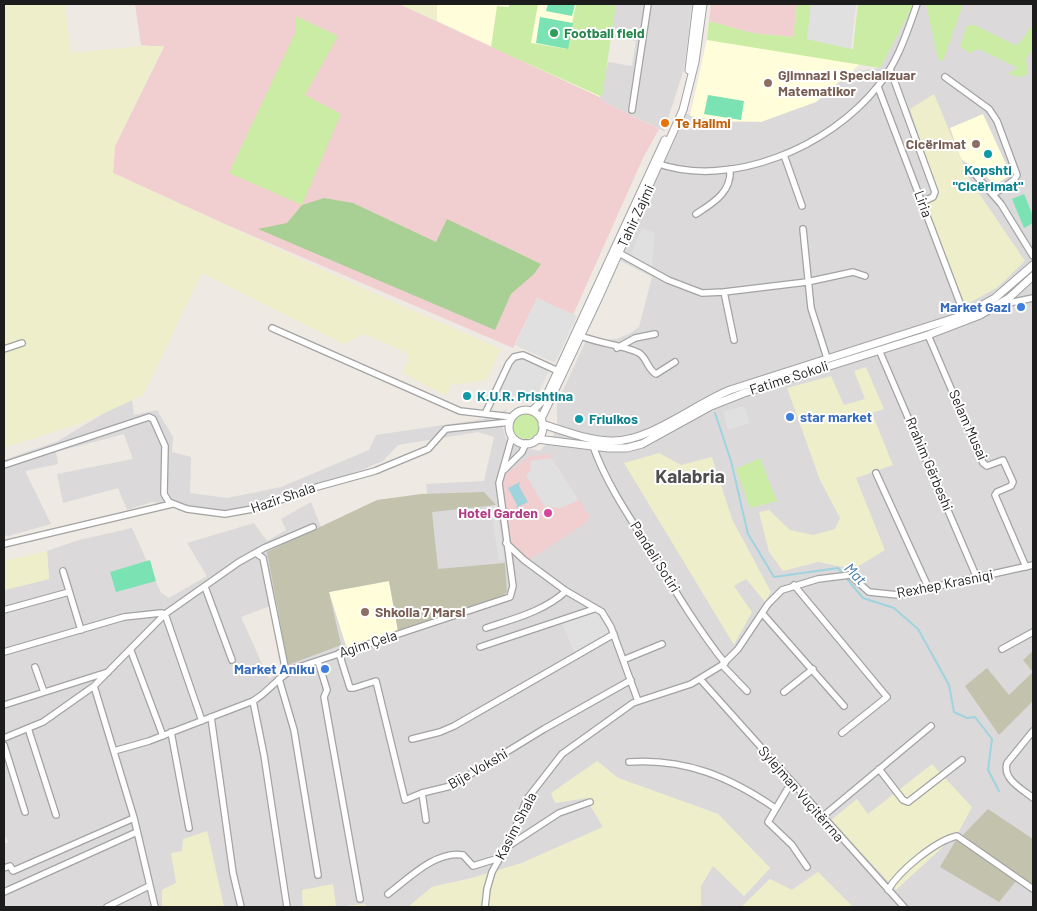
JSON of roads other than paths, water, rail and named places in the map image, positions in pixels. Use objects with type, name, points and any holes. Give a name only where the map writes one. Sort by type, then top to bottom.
[{"type":"street","points":[[632,110],[648,4]]},
{"type":"street","name":"Tahir Zajmi","points":[[542,422],[619,253],[658,163],[679,108],[686,85],[697,4]]},
{"type":"street","name":"Tahir Zajmi","points":[[532,411],[546,396],[683,110],[690,87],[703,4]]},
{"type":"street","points":[[658,163],[684,169],[730,169],[764,162],[784,155],[811,141],[841,122],[878,86],[890,69],[910,26],[917,4]]},
{"type":"street","points":[[890,69],[935,192],[930,199],[922,202]]},
{"type":"street","points":[[945,78],[984,104],[997,122],[1017,175],[1014,180],[994,194]]},
{"type":"street","name":"Liria","points":[[878,86],[965,318]]},
{"type":"street","points":[[784,155],[802,206]]},
{"type":"street","points":[[696,214],[724,192],[730,182],[730,169]]},
{"type":"street","points":[[973,172],[994,194],[1033,256]]},
{"type":"street","points":[[802,229],[811,308],[827,358]]},
{"type":"street","points":[[619,253],[688,288],[702,292],[724,292],[807,282],[853,272],[865,276]]},
{"type":"street","name":"Fatime Sokoli","points":[[537,439],[617,448],[642,444],[733,397],[928,335],[999,305],[1031,275],[1033,265]]},
{"type":"street","name":"Fatime Sokoli","points":[[542,422],[593,439],[616,441],[633,439],[720,394],[827,358],[965,318],[1031,275]]},
{"type":"street","points":[[724,292],[734,340]]},
{"type":"street","points":[[999,305],[1033,298]]},
{"type":"street","points":[[272,328],[460,411],[486,414],[511,420]]},
{"type":"street","points":[[617,348],[635,338],[655,334]]},
{"type":"street","name":"Selam Musai","points":[[928,335],[983,463],[987,466],[1003,460],[1013,482],[1011,486],[997,492],[995,495],[1026,567]]},
{"type":"street","points":[[581,336],[641,354],[651,371],[656,374],[675,362]]},
{"type":"street","points":[[4,349],[22,343]]},
{"type":"street","name":"Rrahim Gërbeshi","points":[[880,350],[977,578]]},
{"type":"street","points":[[486,414],[508,364],[514,356],[523,355],[558,371]]},
{"type":"street","points":[[520,411],[532,411],[542,422],[537,439],[526,443],[512,437],[509,430],[511,420],[520,411]]},
{"type":"street","points":[[4,465],[128,422],[151,417],[164,446],[164,494],[172,504],[4,544]]},
{"type":"street","name":"Hazir Shala","points":[[172,504],[186,510],[224,514],[258,508],[317,486],[375,471],[428,449],[446,429],[511,420]]},
{"type":"street","name":"Agim Çela","points":[[114,751],[163,736],[253,701],[266,692],[286,672],[510,597],[513,586],[499,483],[512,437]]},
{"type":"street","points":[[502,472],[522,452],[526,443]]},
{"type":"street","name":"Pandeli Sotiri","points":[[593,446],[627,513],[723,664]]},
{"type":"street","points":[[876,472],[929,589]]},
{"type":"street","points":[[4,738],[56,714],[94,686],[131,651],[165,614],[256,553],[313,527]]},
{"type":"street","points":[[506,543],[524,560],[566,591],[602,612],[614,634],[638,702]]},
{"type":"street","points":[[256,553],[263,558],[286,672]]},
{"type":"street","name":"Rexhep Krasniqi","points":[[638,702],[700,679],[723,664],[744,641],[778,592],[794,585],[844,575],[853,576],[864,589],[874,594],[898,595],[1033,565]]},
{"type":"street","points":[[63,571],[80,630]]},
{"type":"street","points":[[794,585],[887,697],[842,733]]},
{"type":"street","points":[[205,587],[232,660]]},
{"type":"street","points":[[486,628],[544,606],[566,591]]},
{"type":"street","points":[[4,610],[69,592]]},
{"type":"street","points":[[480,647],[594,609]]},
{"type":"street","points":[[4,652],[124,617],[152,612],[165,614]]},
{"type":"street","points":[[762,613],[844,706]]},
{"type":"street","points":[[165,614],[202,721]]},
{"type":"street","points":[[1002,649],[1033,632]]},
{"type":"street","points":[[412,739],[434,734],[454,726],[614,634]]},
{"type":"street","points":[[623,660],[662,644]]},
{"type":"street","points":[[131,651],[163,736]]},
{"type":"street","name":"Bije Vokshi","points":[[339,653],[350,688],[376,681],[405,800],[422,793],[451,786],[544,728],[631,680]]},
{"type":"street","points":[[318,660],[327,690],[324,697],[360,899]]},
{"type":"street","points":[[723,664],[747,691]]},
{"type":"street","points":[[35,667],[44,692]]},
{"type":"street","points":[[784,692],[813,669]]},
{"type":"street","points":[[4,705],[110,672]]},
{"type":"street","points":[[279,679],[294,730],[318,875]]},
{"type":"street","name":"Sylejman Vuçitërrna","points":[[700,679],[904,907]]},
{"type":"street","points":[[94,686],[134,818],[155,907]]},
{"type":"street","points":[[253,701],[286,907]]},
{"type":"street","name":"Kasim Shala","points":[[485,907],[488,880],[506,847],[527,799],[558,759],[626,706],[638,702]]},
{"type":"street","points":[[211,717],[233,873],[241,907]]},
{"type":"street","points":[[822,817],[931,726]]},
{"type":"street","points":[[28,728],[56,815]]},
{"type":"street","points":[[1033,731],[1007,763],[1006,768],[1010,780],[1033,798]]},
{"type":"street","points":[[171,732],[189,828]]},
{"type":"street","points":[[4,745],[25,812]]},
{"type":"street","points":[[879,769],[903,800],[908,802],[962,760]]},
{"type":"street","points":[[629,762],[663,761],[709,771],[736,783],[775,808]]},
{"type":"street","points":[[792,783],[775,808],[769,819],[769,825],[792,844],[807,867]]},
{"type":"street","points":[[422,793],[426,820]]},
{"type":"street","points":[[506,847],[559,813],[590,802]]},
{"type":"street","points":[[4,868],[10,866],[13,871],[134,818]]},
{"type":"street","points":[[4,892],[137,832]]},
{"type":"street","points":[[888,890],[898,876],[915,862],[957,836],[1033,889]]},
{"type":"street","points":[[388,894],[420,870],[448,856],[463,855],[473,866],[499,858]]},
{"type":"street","points":[[107,907],[149,886]]},
{"type":"water","points":[[520,482],[519,486],[528,502],[516,508],[517,505],[508,488]]},
{"type":"waterway","name":"Mat","points":[[715,413],[731,461],[748,534],[774,577],[838,568],[863,598],[894,608],[918,629],[949,685],[954,712],[967,718],[975,717],[992,739],[988,770],[999,791]]},
{"type":"place","name":"Football field","points":[[554,33]]},
{"type":"place","name":"Gjimnazi i Specializuar Matematikor","points":[[768,83]]},
{"type":"place","name":"Te Halimi","points":[[665,123]]},
{"type":"place","name":"Cicërimat","points":[[976,144]]},
{"type":"place","name":"Kopshti \"Cicërimat\"","points":[[988,154]]},
{"type":"place","name":"Market Gazi","points":[[1021,307]]},
{"type":"place","name":"K.U.R. Prishtina","points":[[467,396]]},
{"type":"place","name":"star market","points":[[790,417]]},
{"type":"place","name":"Friulkos","points":[[579,419]]},
{"type":"place","name":"Hotel Garden","points":[[548,513]]},
{"type":"place","name":"Shkolla 7 Marsi","points":[[365,612]]},
{"type":"place","name":"Market Aniku","points":[[325,669]]},
{"type":"district","name":"Kalabria","points":[[690,477]]}]
